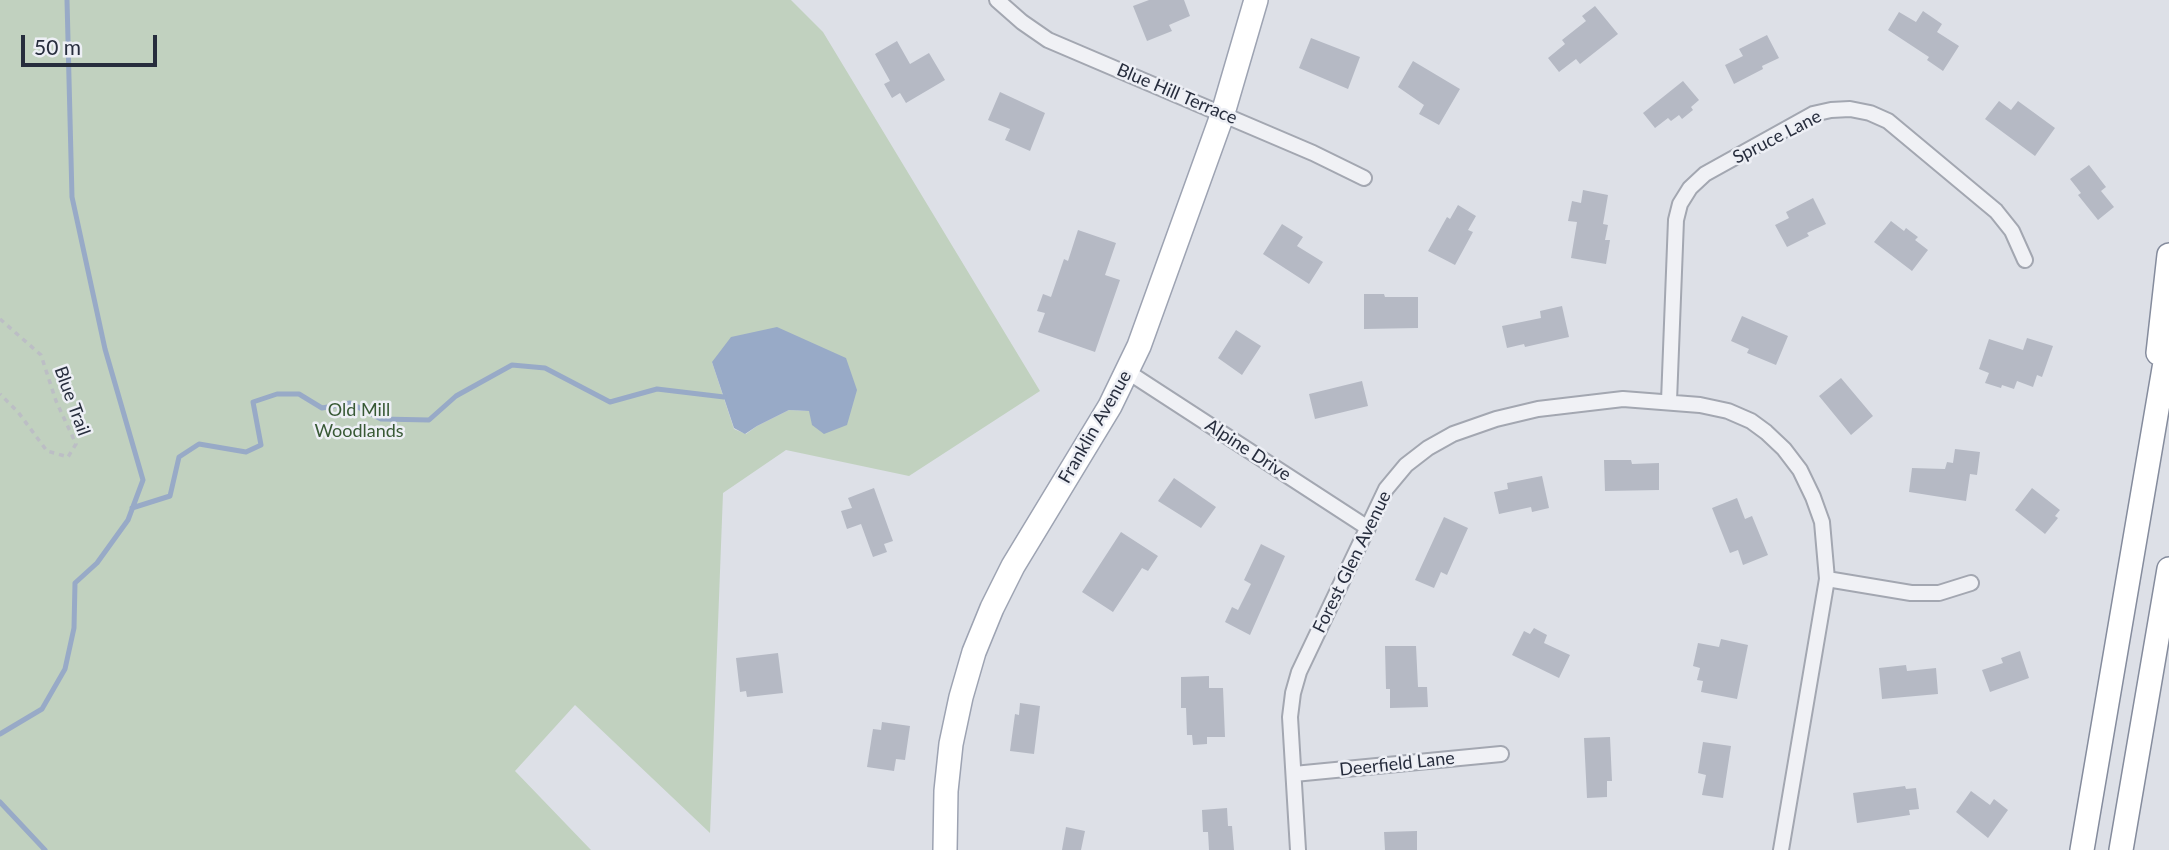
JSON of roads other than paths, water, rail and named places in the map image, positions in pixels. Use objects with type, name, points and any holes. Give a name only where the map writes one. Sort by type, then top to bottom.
[{"type":"main road","name":"Franklin Avenue","points":[[945,850],[946,791],[951,744],[974,652],[1013,566],[1110,407],[1128,372],[1223,113],[1256,0]]},
{"type":"main road","points":[[2136,534],[2169,256]]},
{"type":"main road","points":[[2082,850],[2169,339]]},
{"type":"main road","points":[[2121,850],[2169,569]]},
{"type":"street","name":"Blue Hill Terrace","points":[[997,0],[1048,40],[1223,113],[1364,178]]},
{"type":"street","name":"Spruce Lane","points":[[1669,401],[1676,220],[1680,204],[1690,188],[1705,174],[1813,114],[1850,109],[1870,113],[1888,121],[1996,211],[2012,231],[2025,260]]},
{"type":"street","name":"Alpine Drive","points":[[1128,372],[1368,528]]},
{"type":"street","name":"Forest Glen Avenue","points":[[1298,850],[1290,717],[1293,693],[1299,672],[1386,489],[1406,466],[1428,448],[1453,434],[1538,408],[1623,399],[1669,401],[1728,411],[1751,421],[1784,449],[1800,470],[1814,497],[1822,522],[1827,579],[1781,850]]},
{"type":"street","points":[[1827,579],[1911,593],[1939,593],[1972,583]]},
{"type":"street","name":"Deerfield Lane","points":[[1294,774],[1501,754]]},
{"type":"water","points":[[777,327],[846,358],[857,390],[847,425],[824,434],[812,425],[809,411],[789,410],[745,434],[734,428],[712,362],[731,337]]},
{"type":"waterway","points":[[0,734],[42,709],[65,669],[74,628],[75,583],[97,563],[128,520],[143,480],[105,349],[72,197],[67,0]]},
{"type":"waterway","points":[[132,508],[170,496],[179,457],[199,444],[246,452],[261,445],[253,402],[277,394],[299,394],[322,408],[350,403],[381,419],[429,420],[456,396],[512,365],[545,368],[610,402],[657,389],[724,397]]},
{"type":"waterway","points":[[0,802],[45,850]]},
{"type":"park label","name":"Old Mill Woodlands","points":[[359,420]]}]
